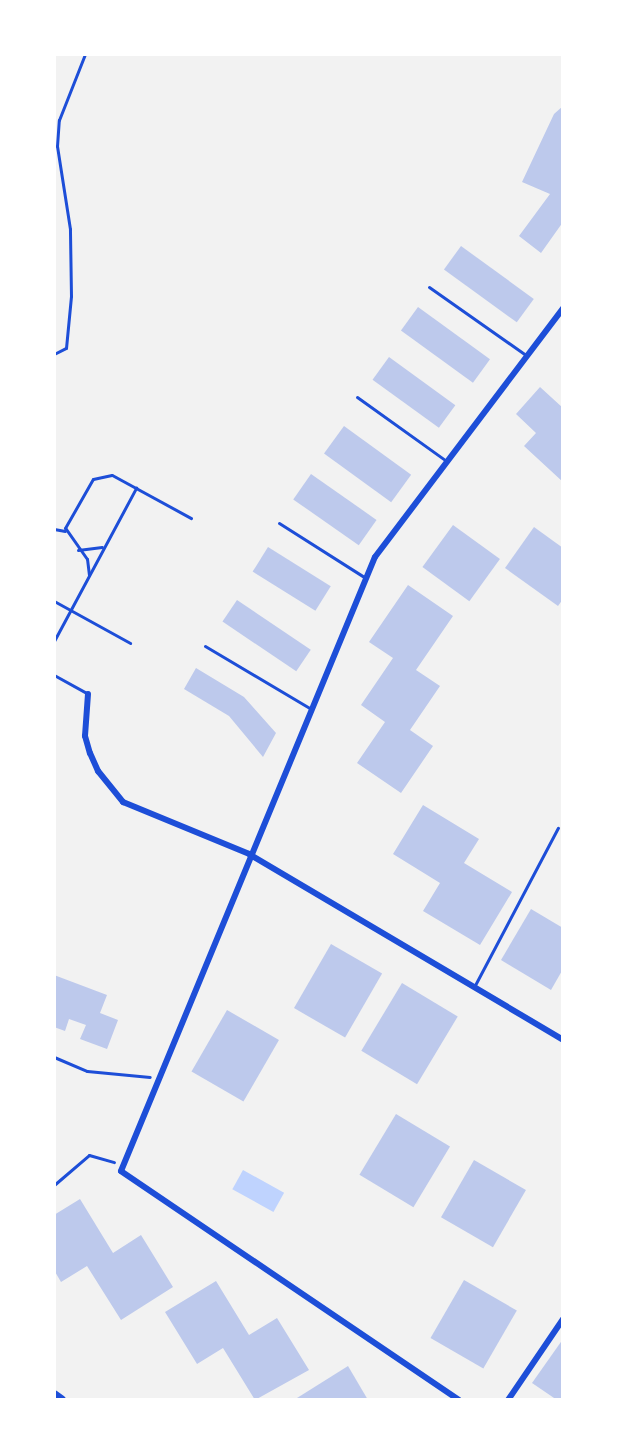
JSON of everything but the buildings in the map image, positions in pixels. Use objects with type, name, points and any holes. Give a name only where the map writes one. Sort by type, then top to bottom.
[{"type":"highway","points":[[54,1395],[61,1400]]},
{"type":"street","points":[[459,1400],[121,1171],[249,854],[375,557],[560,317],[563,308]]},
{"type":"street","points":[[88,694],[85,736],[90,753],[98,771],[123,802],[249,854],[563,1040]]},
{"type":"street","points":[[508,1400],[563,1319]]},
{"type":"lane","points":[[429,287],[527,356]]},
{"type":"lane","points":[[357,397],[447,462]]},
{"type":"lane","points":[[89,575],[87,559],[65,531],[65,524],[93,479],[112,475],[191,518]]},
{"type":"lane","points":[[54,641],[136,488]]},
{"type":"lane","points":[[279,523],[366,578]]},
{"type":"lane","points":[[54,529],[65,531]]},
{"type":"lane","points":[[78,550],[105,546]]},
{"type":"lane","points":[[54,601],[130,643]]},
{"type":"lane","points":[[205,646],[311,709]]},
{"type":"lane","points":[[54,675],[88,694]]},
{"type":"lane","points":[[474,987],[558,828]]},
{"type":"path","points":[[54,354],[66,348],[71,296],[70,229],[55,146],[59,120],[85,54]]},
{"type":"path","points":[[54,1057],[87,1071],[127,1078],[158,1077]]},
{"type":"path","points":[[54,1185],[89,1155],[123,1165]]},
{"type":"water","points":[[243,1170],[284,1193],[273,1212],[232,1189]]}]
